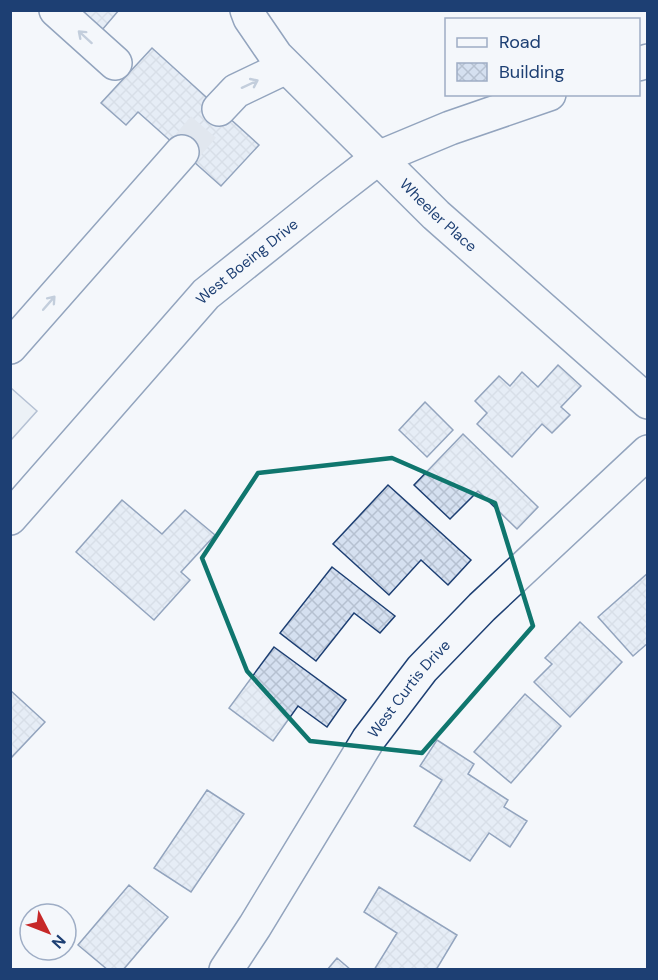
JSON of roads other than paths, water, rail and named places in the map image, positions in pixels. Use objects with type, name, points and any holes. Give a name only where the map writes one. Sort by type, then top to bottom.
[{"type":"street","points":[[56,10],[115,63]]},
{"type":"street","name":"Wheeler Place","points":[[247,10],[276,56],[378,159],[436,215],[648,402]]},
{"type":"street","points":[[219,109],[236,91],[286,67]]},
{"type":"street","name":"West Boeing Drive","points":[[10,518],[206,294],[378,159],[450,128],[543,96]]},
{"type":"street","points":[[10,347],[182,152]]},
{"type":"street","name":"West Curtis Drive","points":[[226,969],[255,926],[368,740],[422,669],[482,607],[648,452]]},
{"type":"tunnel","points":[[182,152],[219,109]]}]
